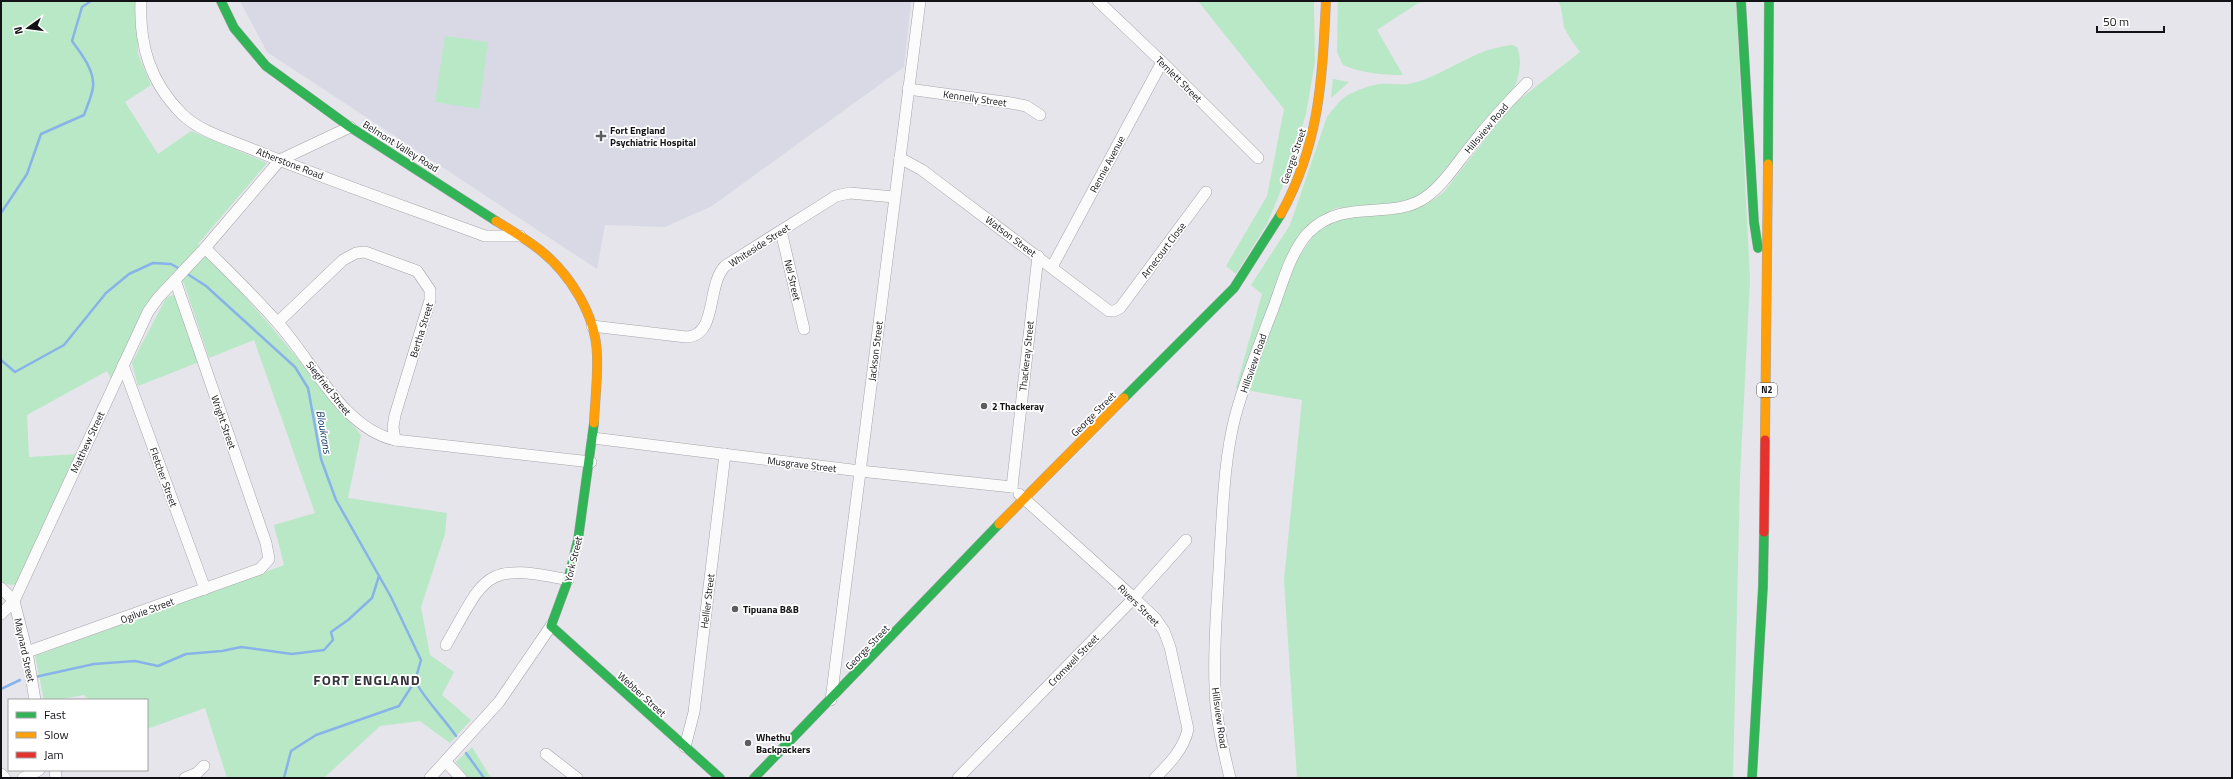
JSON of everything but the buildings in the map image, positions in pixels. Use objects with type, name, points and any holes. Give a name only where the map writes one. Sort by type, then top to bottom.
[{"type":"main road","name":"Belmont Valley Road","points":[[221,1],[234,28],[266,66],[350,127],[540,250],[559,269],[581,299]]},
{"type":"main road","name":"George Street","points":[[754,778],[831,700],[1024,498],[1234,288],[1264,243],[1300,176],[1316,123],[1324,67],[1326,1]]},
{"type":"main road","points":[[1741,1],[1754,222],[1766,296]]},
{"type":"main road","name":"N2","points":[[1752,778],[1763,586],[1767,358],[1766,296],[1769,1]]},
{"type":"main road","points":[[1768,174],[1779,28]]},
{"type":"main road","name":"York Street","points":[[551,626],[568,580],[578,540],[591,462],[597,354],[592,326],[581,299]]},
{"type":"main road","name":"Webber Street","points":[[551,626],[720,778]]},
{"type":"street","name":"Atherstone Road","points":[[141,1],[146,59],[150,70],[182,114],[194,124],[280,160],[485,236],[520,236]]},
{"type":"street","name":"Jackson Street","points":[[831,700],[920,1]]},
{"type":"street","name":"Temlett Street","points":[[1098,1],[1162,62],[1258,158]]},
{"type":"street","name":"Rennie Avenue","points":[[1052,267],[1162,62]]},
{"type":"street","name":"Hillsview Road","points":[[1230,778],[1219,725],[1215,686],[1222,522],[1228,449],[1235,417],[1256,353],[1296,249],[1308,234],[1329,217],[1363,210],[1400,207],[1415,203],[1427,196],[1446,176],[1497,113],[1527,83]]},
{"type":"street","name":"Kennelly Street","points":[[908,89],[1012,103],[1026,106],[1040,115]]},
{"type":"street","name":"Matthew Street","points":[[1,614],[14,601],[148,312],[158,298],[205,248],[280,160],[350,127]]},
{"type":"street","name":"Watson Street","points":[[900,158],[922,170],[1038,256],[1102,307],[1114,311],[1120,308]]},
{"type":"street","name":"Arnecourt Close","points":[[1120,308],[1206,192]]},
{"type":"street","name":"Whiteside Street","points":[[592,326],[686,337],[696,335],[703,330],[707,323],[716,281],[720,272],[836,196],[850,193],[894,197]]},
{"type":"street","name":"Nel Street","points":[[781,231],[804,329]]},
{"type":"street","name":"Siegfried Street","points":[[205,248],[278,322],[351,416],[368,430],[383,437],[395,440],[591,462]]},
{"type":"street","name":"Bertha Street","points":[[278,322],[343,260],[356,252],[365,252],[417,271],[430,290],[430,300],[395,415],[393,427],[395,440]]},
{"type":"street","name":"Thackeray Street","points":[[1012,487],[1038,256]]},
{"type":"street","name":"Wright Street","points":[[179,275],[266,544],[269,558],[265,564]]},
{"type":"street","name":"Fletcher Street","points":[[123,365],[205,589]]},
{"type":"street","name":"Musgrave Street","points":[[593,438],[860,472],[1012,487]]},
{"type":"street","name":"Hellier Street","points":[[685,747],[694,712],[726,454]]},
{"type":"street","points":[[1012,487],[1024,498]]},
{"type":"street","name":"Rivers Street","points":[[1024,498],[1134,598],[1155,618],[1164,631],[1170,647],[1188,729],[1186,739],[1181,748],[1155,778]]},
{"type":"street","name":"Cromwell Street","points":[[958,778],[1134,598],[1186,540]]},
{"type":"street","name":"Ogilvie Street","points":[[27,652],[260,569],[265,564]]},
{"type":"street","points":[[446,645],[478,589],[486,581],[506,572],[534,573],[568,580]]},
{"type":"street","points":[[1,588],[14,601]]},
{"type":"street","name":"Maynard Street","points":[[14,601],[27,652],[35,699]]},
{"type":"street","name":"York Street","points":[[430,778],[499,702],[551,626]]},
{"type":"street","points":[[546,754],[577,778]]},
{"type":"street","points":[[446,762],[461,778]]},
{"type":"street","points":[[185,778],[197,773],[204,766]]},
{"type":"street","points":[[23,778],[37,771]]},
{"type":"street","points":[[1,774],[5,778]]},
{"type":"shaded area","name":"Fort England Psychiatric Hospital","points":[[240,1],[911,1],[904,67],[712,206],[665,227],[605,225],[597,269],[267,52]]},
{"type":"green space","points":[[1,1],[137,1],[138,54],[151,85],[125,102],[158,154],[191,131],[267,163],[198,244],[268,323],[361,435],[348,498],[447,513],[445,534],[421,607],[430,655],[454,672],[442,695],[471,720],[450,743],[420,721],[380,726],[324,778],[227,778],[205,708],[148,729],[148,699],[87,699],[84,695],[62,699],[44,699],[35,656],[284,565],[274,525],[315,513],[254,340],[209,358],[184,283],[171,275],[160,289],[112,380],[107,371],[27,415],[29,457],[79,454],[17,584],[11,585],[1,582]]},
{"type":"green space","points":[[1198,1],[1314,1],[1315,61],[1306,114],[1288,173],[1267,224],[1236,274],[1226,266],[1267,196],[1284,109]]},
{"type":"green space","points":[[1338,1],[1426,1],[1418,3],[1377,30],[1403,75],[1372,73],[1343,65],[1337,52]]},
{"type":"green space","points":[[1558,1],[1736,1],[1750,280],[1740,477],[1733,778],[1297,778],[1284,580],[1302,400],[1246,390],[1297,259],[1314,235],[1328,223],[1341,218],[1410,210],[1427,204],[1444,192],[1510,107],[1580,52],[1564,27],[1562,10]]},
{"type":"green space","points":[[445,36],[488,42],[479,109],[435,102]]},
{"type":"green space","points":[[1512,45],[1517,47],[1520,61],[1515,86],[1429,188],[1414,199],[1395,203],[1336,208],[1326,213],[1304,233],[1240,389],[1236,388],[1262,294],[1251,285],[1290,225],[1327,117],[1334,108],[1345,97],[1363,88],[1379,84],[1413,83],[1438,74],[1472,56],[1485,51]]},
{"type":"green space","points":[[1333,79],[1349,82],[1331,98]]},
{"type":"green space","points":[[173,295],[175,296],[199,362],[138,386],[132,363],[166,298]]},
{"type":"green space","points":[[472,747],[491,778],[468,778],[456,762]]},
{"type":"waterway","name":"Bloukrans","points":[[1,213],[27,174],[41,134],[84,115],[92,94],[93,81],[87,62],[72,41],[82,7],[91,1]]},
{"type":"waterway","name":"Bloukrans","points":[[1,360],[15,372],[64,345],[106,293],[129,274],[153,263],[171,264],[180,269]]},
{"type":"waterway","name":"Bloukrans","points":[[186,273],[206,286],[295,367],[308,388],[321,459],[336,500],[391,597],[421,660],[415,681],[399,706],[316,735],[291,751],[284,778]]},
{"type":"waterway","points":[[35,677],[94,664],[135,661],[158,666],[186,654],[222,651],[241,647],[292,654],[324,650],[333,640],[331,632],[348,620],[372,598],[379,576]]},
{"type":"waterway","points":[[1,689],[20,680]]},
{"type":"waterway","points":[[415,681],[456,736]]},
{"type":"waterway","points":[[466,753],[484,778]]},
{"type":"traffic: fast","points":[[221,1],[234,28],[266,66],[350,127],[496,221]]},
{"type":"traffic: fast","points":[[1741,1],[1754,222],[1758,248]]},
{"type":"traffic: fast","points":[[1768,164],[1769,1]]},
{"type":"traffic: fast","points":[[1124,398],[1234,288],[1281,214]]},
{"type":"traffic: fast","points":[[594,423],[578,540],[568,580],[551,626],[720,778]]},
{"type":"traffic: fast","points":[[754,778],[999,524]]},
{"type":"traffic: fast","points":[[1752,778],[1763,586],[1764,532]]},
{"type":"traffic: slow","points":[[1281,214],[1294,188],[1304,162],[1317,110],[1323,58],[1326,1]]},
{"type":"traffic: slow","points":[[1765,440],[1768,164]]},
{"type":"traffic: slow","points":[[496,221],[540,250],[561,271],[579,296],[592,325],[597,355],[594,423]]},
{"type":"traffic: slow","points":[[999,524],[1124,398]]},
{"type":"traffic: jam","points":[[1764,532],[1765,440]]},
{"type":"place","name":"Fort England Psychiatric Hospital","points":[[601,136]]},
{"type":"place","name":"2 Thackeray","points":[[984,406]]},
{"type":"place","name":"Tipuana B&B","points":[[735,609]]},
{"type":"place","name":"Whethu Backpackers","points":[[748,743]]},
{"type":"district","name":"FORT ENGLAND","points":[[367,680]]}]
